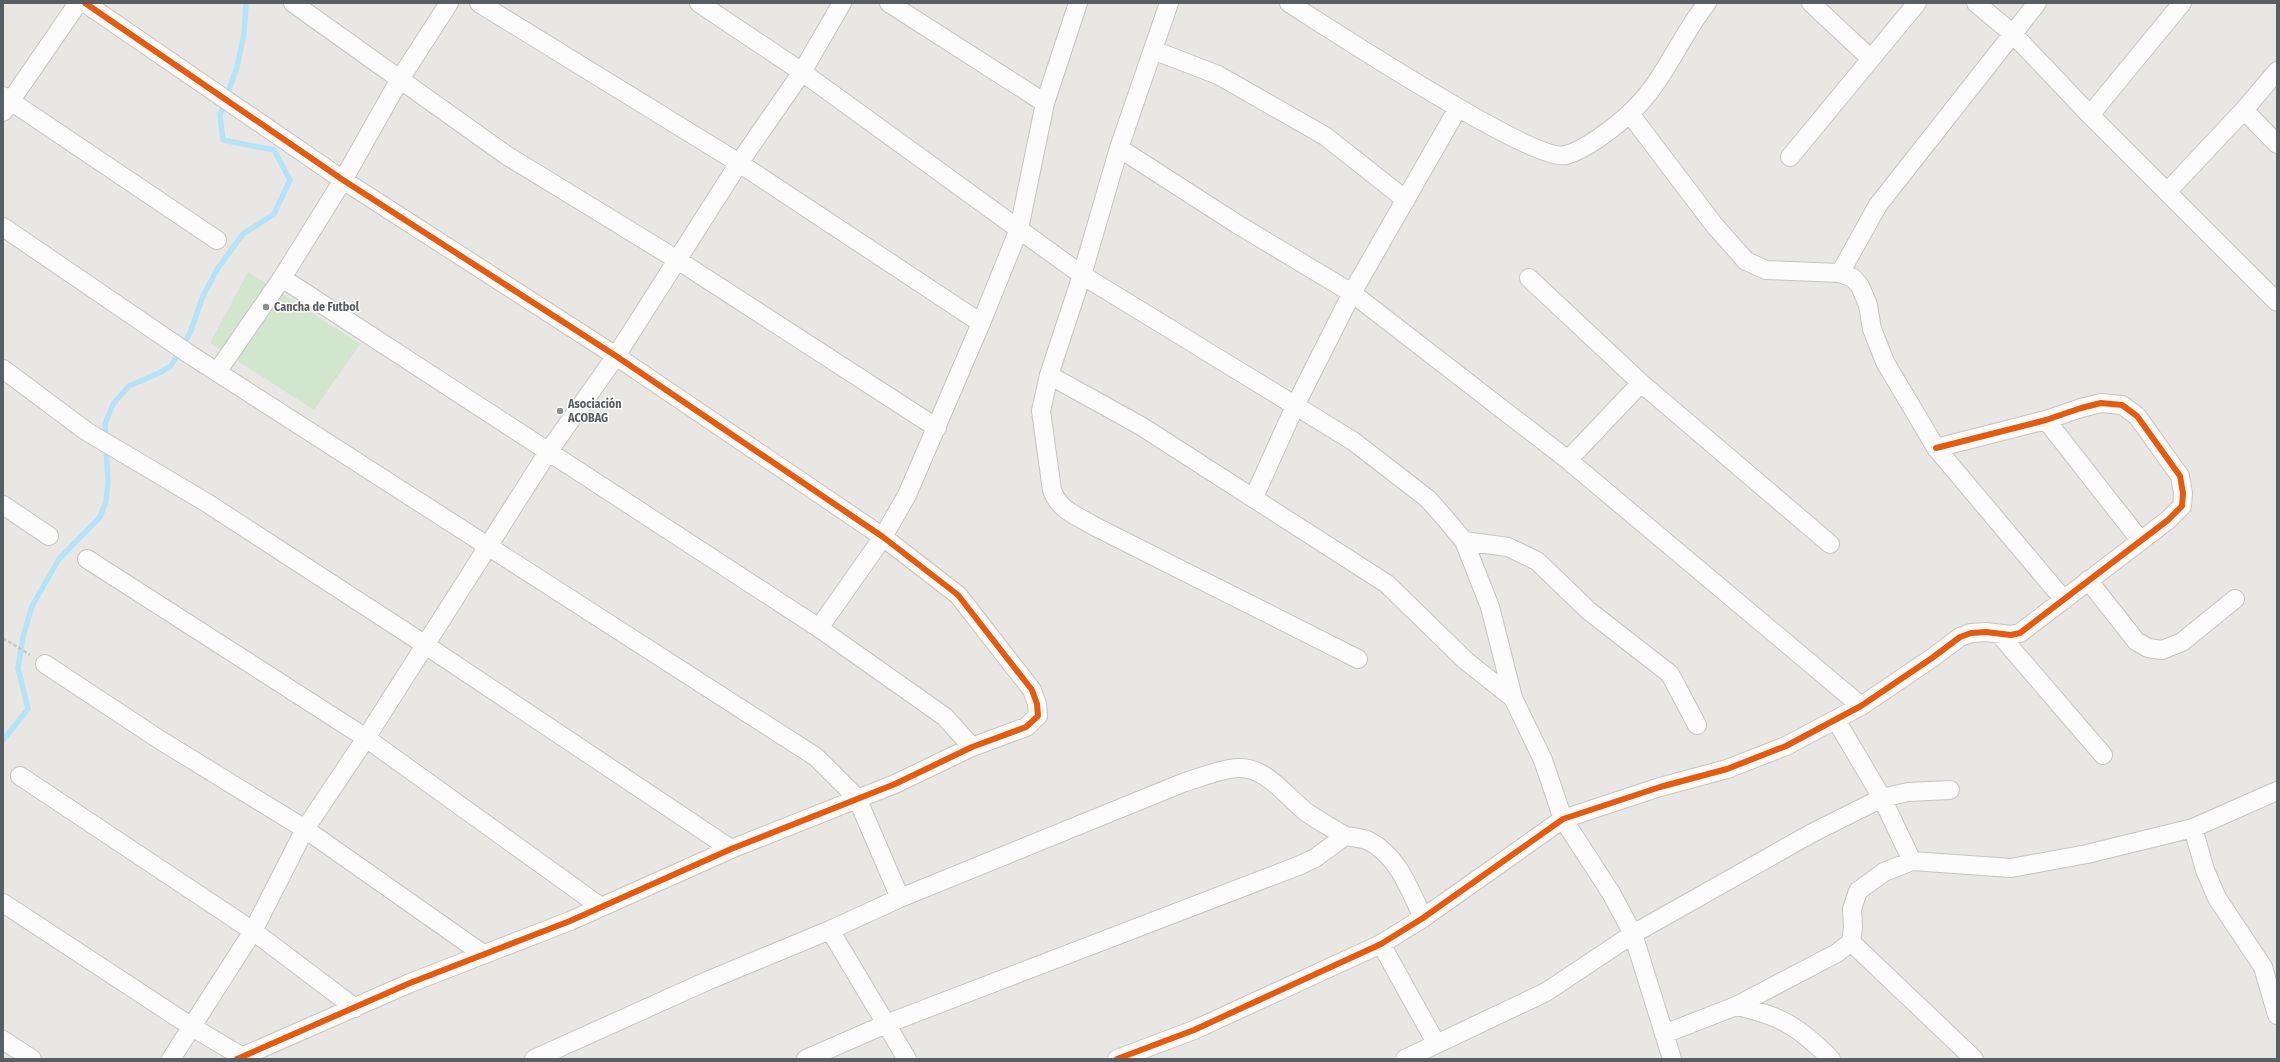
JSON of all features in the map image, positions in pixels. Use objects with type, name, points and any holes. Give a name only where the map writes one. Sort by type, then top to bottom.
[{"type":"street","points":[[78,3],[5,103],[217,240]]},
{"type":"street","points":[[3,903],[242,1058],[483,954],[601,907],[731,849],[895,784],[972,748],[1026,727],[1038,716],[1037,704],[1032,690],[958,594],[883,537],[616,356],[343,180],[85,3]]},
{"type":"street","points":[[293,3],[506,155],[676,259],[937,428]]},
{"type":"street","points":[[217,372],[282,278],[343,180],[400,79],[449,3]]},
{"type":"street","points":[[479,3],[739,162],[981,322]]},
{"type":"street","points":[[699,3],[802,72],[1082,275],[1296,404],[1353,441],[1428,499],[1464,541],[1490,607],[1513,698],[1543,760],[1563,819],[1611,893],[1633,934],[1672,1059]]},
{"type":"street","points":[[171,1059],[253,931],[305,829],[366,738],[424,644],[548,452],[616,356],[676,259],[739,162],[802,72],[842,3]]},
{"type":"street","points":[[889,3],[1045,103]]},
{"type":"street","points":[[819,628],[883,537],[907,495],[937,428],[981,322],[1019,229],[1045,103],[1078,3]]},
{"type":"street","points":[[1169,3],[1119,148],[1082,275],[1049,375],[1041,411],[1052,490],[1056,502],[1064,509],[1110,534],[1358,659]]},
{"type":"street","points":[[1289,3],[1458,108],[1538,149],[1565,156],[1591,143],[1630,114],[1671,62],[1707,3]]},
{"type":"street","points":[[1812,3],[1871,59]]},
{"type":"street","points":[[1790,157],[1917,3]]},
{"type":"street","points":[[1976,3],[2013,34],[2090,115],[2277,302]]},
{"type":"street","points":[[1840,273],[1878,205],[2037,3]]},
{"type":"street","points":[[2090,115],[2182,3]]},
{"type":"street","points":[[1153,50],[1218,74],[1325,136],[1406,200]]},
{"type":"street","points":[[2167,192],[2244,110],[2277,71]]},
{"type":"street","points":[[1254,497],[1296,404],[1352,293],[1458,108]]},
{"type":"street","points":[[2244,110],[2277,144]]},
{"type":"street","points":[[1630,114],[1715,226],[1746,261],[1766,270],[1840,273],[1853,278],[1860,286],[1868,305],[1872,329],[1885,362],[1936,448],[2064,600]]},
{"type":"street","points":[[1119,148],[1237,224],[1352,293],[1568,460],[1861,706]]},
{"type":"street","points":[[3,227],[192,356],[816,756],[857,798],[900,898]]},
{"type":"street","points":[[282,278],[819,628],[945,717],[972,748]]},
{"type":"street","points":[[1529,278],[1641,383],[1830,544]]},
{"type":"street","points":[[3,369],[86,430],[207,503],[424,644],[731,849]]},
{"type":"street","points":[[1049,375],[1142,426],[1254,497],[1386,584],[1466,661],[1513,698]]},
{"type":"street","points":[[1568,460],[1641,383]]},
{"type":"street","points":[[1117,1059],[1194,1030],[1381,944],[1423,918],[1563,819],[1660,787],[1727,769],[1786,746],[1861,706],[1932,658],[1960,637],[1971,633],[1986,632],[2011,636],[2020,633],[2168,520],[2182,506],[2184,493],[2180,476],[2137,416],[2122,405],[2101,403],[2046,420],[1936,448]]},
{"type":"street","points":[[2046,420],[2140,540]]},
{"type":"street","points":[[3,505],[49,536]]},
{"type":"street","points":[[1464,541],[1508,547],[1538,561],[1589,611],[1670,674],[1697,725]]},
{"type":"street","points":[[87,559],[366,738],[601,907]]},
{"type":"street","points":[[2088,580],[2136,641],[2148,648],[2162,650],[2182,642],[2234,599]]},
{"type":"street","points":[[1999,634],[2103,755]]},
{"type":"street","points":[[38,660],[160,740],[305,829],[483,954]]},
{"type":"street","points":[[1836,720],[1882,798],[1912,861]]},
{"type":"street","points":[[534,1059],[707,981],[830,930],[900,898],[1185,782],[1220,771],[1240,768],[1256,772],[1270,780],[1309,814],[1345,836],[1368,840],[1388,854],[1407,883],[1423,918]]},
{"type":"street","points":[[20,776],[253,931],[355,1008]]},
{"type":"street","points":[[1405,1059],[1546,992],[1633,934],[1812,833],[1882,798],[1908,792],[1950,790]]},
{"type":"street","points":[[1664,1034],[1736,1006],[1837,953],[1851,942],[1853,927],[1852,909],[1858,890],[1884,872],[1912,861],[2011,868],[2087,854],[2193,828],[2277,791]]},
{"type":"street","points":[[2193,828],[2205,870],[2217,898],[2263,967],[2277,1015]]},
{"type":"street","points":[[806,1059],[886,1024],[1298,866],[1315,858],[1345,836]]},
{"type":"street","points":[[830,930],[907,1059]]},
{"type":"street","points":[[1851,942],[1974,1059]]},
{"type":"street","points":[[1381,944],[1436,1043]]},
{"type":"street","points":[[1736,1006],[1764,1012],[1783,1020],[1817,1045],[1831,1059]]},
{"type":"street","points":[[3,1040],[32,1059]]},
{"type":"path","points":[[3,638],[38,660]]},
{"type":"green space","name":"Cancha de Futbol","points":[[248,272],[360,344],[314,410],[210,343]]},
{"type":"waterway","points":[[106,439],[105,424],[113,404],[129,386],[171,366],[190,333],[203,296],[218,268],[243,234],[274,214],[290,180],[274,150],[223,140],[220,115],[237,67],[244,34],[246,3]]},
{"type":"waterway","points":[[3,740],[28,709],[18,668],[23,637],[32,606],[59,559],[100,517],[106,501],[108,482],[106,447]]},
{"type":"cycle path","points":[[85,3],[343,180],[616,356],[883,537],[958,595],[1032,690],[1037,704],[1038,716],[1026,727],[972,747],[895,784],[731,849],[570,921],[410,983],[237,1059]]},
{"type":"cycle path","points":[[1117,1059],[1194,1030],[1381,944],[1423,918],[1563,819],[1660,787],[1727,769],[1786,746],[1861,706],[1932,658],[1960,637],[1971,633],[1986,632],[2011,635],[2020,633],[2168,520],[2182,506],[2183,493],[2180,476],[2137,416],[2122,405],[2101,403],[2046,420],[1936,448]]},
{"type":"place","name":"Cancha de Futbol","points":[[266,307]]},
{"type":"place","name":"Asociación ACOBAG","points":[[560,411]]}]
